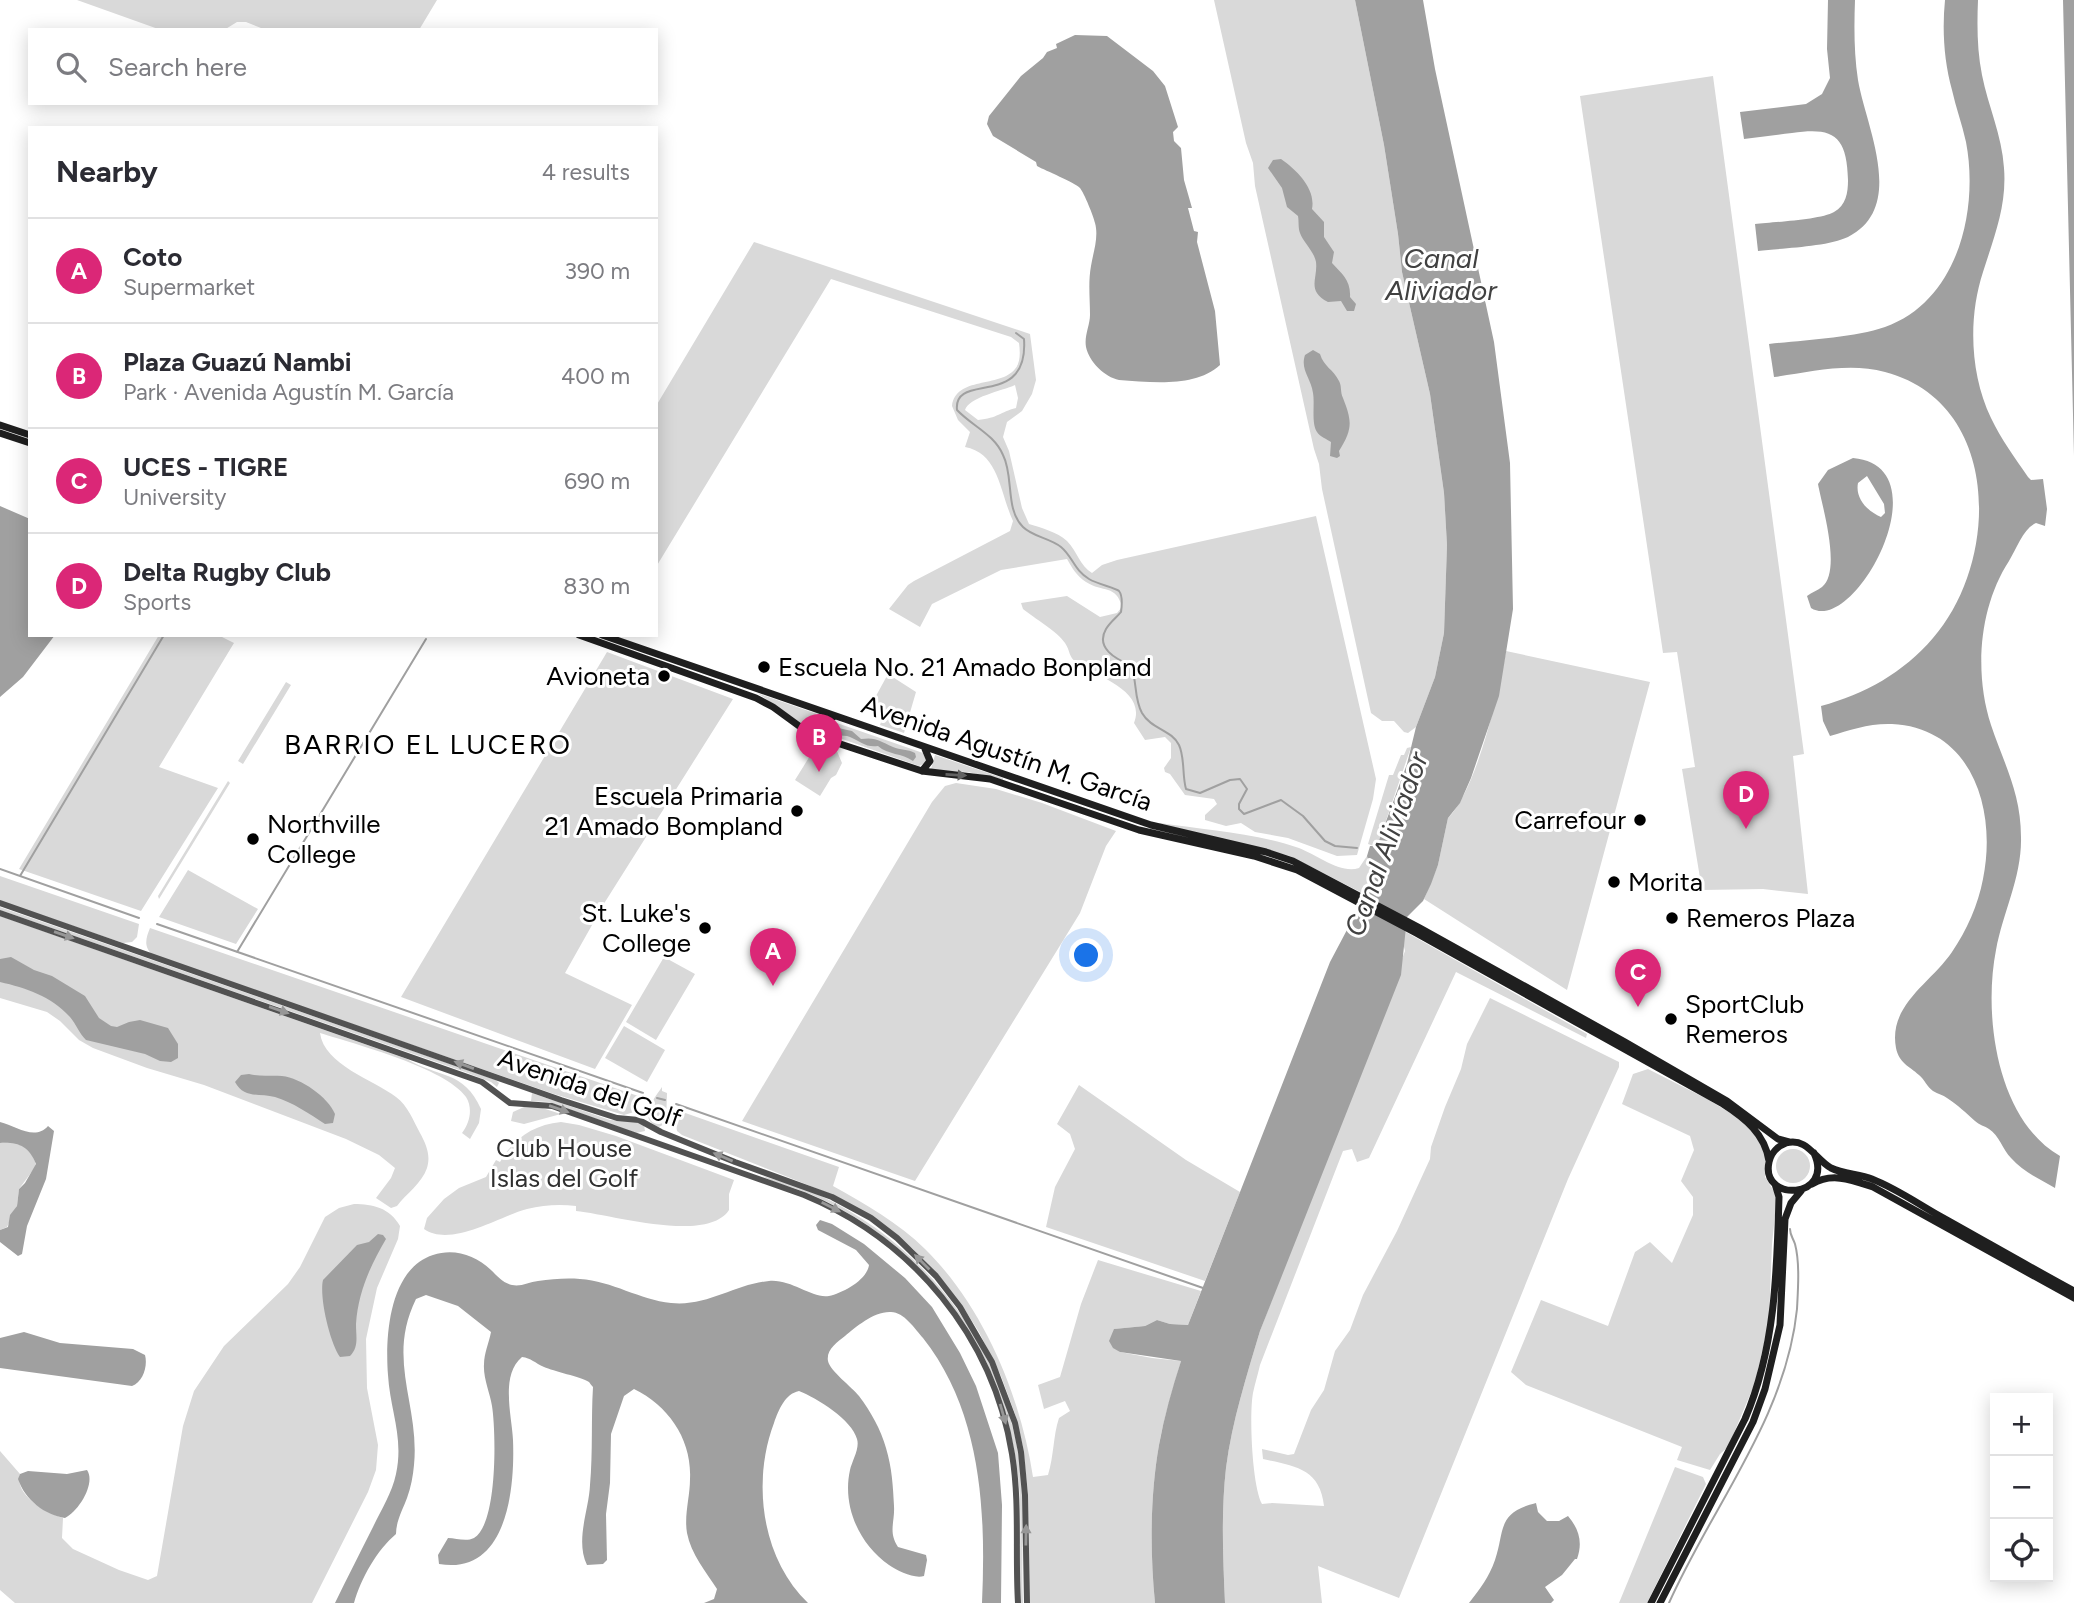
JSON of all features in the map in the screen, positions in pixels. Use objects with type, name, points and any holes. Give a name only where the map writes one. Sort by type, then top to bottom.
[{"type":"main road","points":[[0,425],[28,434]]},
{"type":"main road","points":[[0,433],[28,442]]},
{"type":"main road","name":"Avenida Agustín M. García","points":[[585,637],[756,698],[773,707],[799,728],[827,740],[922,771],[990,779],[1150,834],[1274,861],[1356,897]]},
{"type":"main road","name":"Avenida Agustín M. García","points":[[608,637],[1166,830],[1282,857],[1356,897]]},
{"type":"main road","points":[[827,740],[822,724],[834,716]]},
{"type":"main road","points":[[922,771],[930,761],[925,748]]},
{"type":"main road","points":[[1356,897],[1642,1052],[1727,1101],[1778,1139],[1804,1145],[1832,1168],[1876,1180],[2074,1291]]},
{"type":"main road","points":[[1418,930],[1731,1109],[1759,1134],[1765,1143],[1770,1177],[1779,1197],[1770,1338],[1758,1387],[1745,1419],[1651,1603]]},
{"type":"main road","points":[[1769,1161],[1776,1149],[1789,1142]]},
{"type":"main road","points":[[1660,1603],[1753,1422],[1765,1389],[1780,1325],[1785,1219],[1791,1203],[1816,1174],[1818,1167],[1814,1153]]},
{"type":"main road","points":[[1774,1183],[1787,1191],[1805,1188],[1828,1178],[1854,1181],[1873,1187],[2074,1298]]},
{"type":"street","name":"Avenida del Golf","points":[[0,903],[527,1088],[607,1115],[639,1120],[661,1132],[736,1162],[821,1192],[852,1207],[898,1238],[948,1290],[960,1307],[992,1362],[1015,1423],[1025,1484],[1027,1603]]},
{"type":"street","name":"Avenida del Golf","points":[[0,913],[482,1082],[510,1103],[552,1106],[825,1204],[865,1227],[891,1246],[940,1293],[957,1315],[986,1368],[997,1395],[1010,1439],[1017,1493],[1018,1603]]},
{"type":"street","points":[[500,1096],[504,1086],[511,1082]]},
{"type":"street","points":[[521,1105],[528,1096],[527,1088]]},
{"type":"street","points":[[638,1137],[646,1134],[646,1123]]},
{"type":"green space","points":[[77,0],[437,0],[420,28],[261,28],[246,22],[237,22],[227,28],[155,28]]},
{"type":"green space","points":[[1214,0],[1355,0],[1384,145],[1402,272],[1430,394],[1444,493],[1447,545],[1444,633],[1435,677],[1416,727],[1408,733],[1394,721],[1382,721],[1371,713],[1322,489],[1319,464],[1255,186],[1253,163],[1246,143]]},
{"type":"green space","points":[[1713,76],[1804,754],[1793,756],[1808,894],[1763,889],[1702,890],[1682,769],[1695,767],[1677,652],[1663,653],[1580,96]]},
{"type":"green space","points":[[754,242],[1030,334],[1036,380],[1032,394],[1022,411],[1007,422],[1003,437],[1009,451],[1022,508],[1029,524],[1063,538],[1092,573],[1102,565],[1117,560],[1316,516],[1376,779],[1357,855],[1337,856],[1288,838],[1255,832],[1241,823],[1226,826],[1205,820],[1205,815],[1217,804],[1214,799],[1185,795],[1170,774],[1165,772],[1164,768],[1171,758],[1171,743],[1165,737],[1145,740],[1134,723],[1136,711],[1126,693],[1074,660],[1062,639],[1023,609],[1021,603],[1067,596],[1100,617],[1117,613],[1122,607],[1116,595],[1086,582],[1075,572],[1067,559],[1001,570],[932,604],[920,627],[889,609],[914,581],[1010,531],[1013,521],[997,476],[985,457],[965,447],[970,432],[958,420],[952,406],[961,390],[999,379],[1015,369],[1019,360],[1019,343],[1011,337],[831,279],[658,564],[658,403]],"holes":[[[1015,385],[1018,398],[1016,408],[978,420],[965,410],[973,401]]]},
{"type":"green space","points":[[158,637],[222,637],[234,643],[159,767],[218,788],[141,911],[19,869]]},
{"type":"green space","points":[[1506,651],[1650,682],[1567,990],[1424,899],[1438,865],[1448,818],[1459,804],[1468,785],[1485,739]]},
{"type":"green space","points":[[607,652],[733,699],[605,902],[565,973],[632,1005],[595,1069],[401,997]]},
{"type":"green space","points":[[888,674],[916,692],[904,733],[880,725],[885,710],[871,705]]},
{"type":"green space","points":[[286,682],[291,685],[243,764],[238,761]]},
{"type":"green space","points":[[757,693],[823,716],[818,733],[802,725]]},
{"type":"green space","points":[[834,722],[923,753],[927,762],[919,766],[828,734],[828,724]]},
{"type":"green space","points":[[818,743],[836,749],[842,763],[820,796],[795,780]]},
{"type":"green space","points":[[1411,747],[1377,847],[1368,844],[1389,775],[1393,775],[1401,755]]},
{"type":"green space","points":[[935,755],[1003,780],[968,772],[931,769]]},
{"type":"green space","points":[[228,781],[230,783],[159,899],[158,896]]},
{"type":"green space","points":[[956,783],[996,789],[1116,831],[1106,846],[1080,913],[915,1181],[742,1121],[932,802],[945,786]]},
{"type":"green space","points":[[1160,823],[1248,835],[1283,843],[1344,868],[1359,868],[1367,856],[1370,868],[1366,895],[1290,856]]},
{"type":"green space","points":[[188,870],[258,909],[236,944],[159,917]]},
{"type":"green space","points":[[0,876],[139,924],[137,937],[132,942],[123,943],[0,901]]},
{"type":"green space","points":[[0,907],[499,1083],[497,1087],[465,1072],[0,910]]},
{"type":"green space","points":[[0,916],[407,1059],[449,1076],[467,1087],[474,1096],[481,1109],[479,1123],[470,1139],[462,1133],[470,1115],[468,1101],[455,1086],[440,1076],[399,1058],[320,1033],[330,1054],[340,1063],[400,1101],[426,1145],[428,1159],[425,1173],[397,1206],[391,1208],[376,1198],[395,1168],[379,1155],[346,1139],[204,1085],[93,1048],[79,1040],[47,1012],[0,998]]},
{"type":"green space","points":[[150,928],[642,1099],[634,1112],[624,1115],[554,1094],[153,955],[147,946]]},
{"type":"green space","points":[[1404,931],[1587,1034],[1586,1038],[1456,972],[1369,1158],[1357,1162],[1352,1149],[1343,1151],[1260,1365],[1253,1393],[1251,1433],[1256,1482],[1262,1504],[1324,1506],[1322,1493],[1311,1476],[1295,1467],[1263,1459],[1262,1449],[1294,1454],[1311,1410],[1324,1390],[1335,1351],[1350,1330],[1363,1295],[1397,1231],[1430,1159],[1431,1147],[1461,1069],[1467,1044],[1490,998],[1619,1062],[1619,1067],[1568,1179],[1399,1598],[1318,1566],[1322,1603],[1225,1603],[1224,1485],[1240,1398],[1260,1331],[1405,951]]},
{"type":"green space","points":[[664,957],[695,974],[656,1040],[626,1022]]},
{"type":"green space","points":[[624,1026],[665,1050],[647,1082],[605,1058]]},
{"type":"green space","points":[[1648,1069],[1707,1099],[1737,1117],[1754,1132],[1761,1141],[1765,1154],[1765,1177],[1777,1196],[1769,1321],[1755,1383],[1728,1447],[1710,1470],[1677,1460],[1682,1447],[1526,1385],[1511,1372],[1541,1300],[1608,1326],[1635,1252],[1650,1242],[1672,1263],[1693,1215],[1693,1197],[1681,1181],[1694,1150],[1690,1136],[1622,1104],[1633,1074]]},
{"type":"green space","points":[[1079,1085],[1186,1160],[1240,1192],[1205,1281],[1046,1227],[1055,1187],[1075,1149],[1070,1134],[1057,1124]]},
{"type":"green space","points":[[662,1087],[662,1091],[667,1093],[666,1123],[659,1127],[652,1124],[648,1114],[651,1103]]},
{"type":"green space","points":[[532,1093],[610,1120],[635,1121],[644,1125],[645,1131],[636,1133],[549,1102],[531,1101]]},
{"type":"green space","points":[[524,1107],[539,1107],[561,1114],[524,1124],[511,1121],[513,1112]]},
{"type":"green space","points":[[674,1109],[839,1167],[833,1186],[893,1222],[925,1249],[965,1298],[997,1355],[1019,1416],[1033,1477],[1048,1475],[1059,1418],[1070,1411],[1065,1401],[1044,1409],[1038,1385],[1060,1377],[1081,1304],[1098,1260],[1201,1291],[1188,1325],[1157,1320],[1145,1326],[1114,1329],[1120,1352],[1181,1361],[1161,1434],[1156,1464],[1152,1504],[1155,1603],[1029,1603],[1028,1493],[1023,1447],[1015,1414],[1001,1376],[965,1310],[913,1249],[838,1197],[682,1135],[677,1131]]},
{"type":"green space","name":"Club House Islas del Golf","points":[[561,1122],[616,1136],[734,1180],[729,1194],[729,1210],[717,1220],[700,1225],[680,1226],[576,1211],[576,1206],[552,1205],[527,1209],[461,1233],[435,1234],[424,1229],[427,1218],[444,1199],[459,1188],[486,1177],[496,1160],[500,1162],[525,1134],[542,1126]]},
{"type":"green space","points":[[12,1142],[28,1150],[36,1166],[19,1189],[17,1206],[7,1227],[0,1230],[0,1143]]},
{"type":"green space","points":[[1793,1149],[1805,1154],[1810,1166],[1805,1178],[1793,1183],[1781,1178],[1776,1166],[1781,1154]]},
{"type":"green space","points":[[763,1176],[819,1195],[857,1216],[893,1241],[925,1271],[953,1304],[977,1341],[997,1380],[1011,1422],[1020,1465],[1023,1603],[1020,1603],[1019,1486],[1013,1444],[1003,1405],[989,1368],[971,1333],[922,1271],[892,1244],[837,1207]]},
{"type":"green space","points":[[354,1204],[380,1208],[391,1215],[400,1226],[398,1239],[377,1288],[366,1339],[367,1388],[378,1445],[376,1470],[368,1492],[312,1603],[15,1603],[0,1590],[0,1451],[20,1474],[19,1482],[26,1496],[48,1512],[63,1518],[62,1538],[73,1549],[148,1580],[157,1576],[183,1426],[194,1391],[224,1346],[288,1284],[300,1267],[325,1217],[339,1208]]},
{"type":"green space","points":[[1675,1467],[1703,1477],[1706,1484],[1647,1603],[1619,1603]]},
{"type":"water","name":"Canal Aliviador","points":[[1355,0],[1423,0],[1435,69],[1494,342],[1510,463],[1513,609],[1499,696],[1471,778],[1460,803],[1448,818],[1431,884],[1423,901],[1407,917],[1401,975],[1260,1331],[1245,1381],[1232,1433],[1224,1485],[1225,1603],[1155,1603],[1152,1564],[1154,1484],[1163,1424],[1181,1361],[1120,1352],[1113,1348],[1109,1341],[1114,1329],[1145,1326],[1157,1320],[1188,1325],[1330,962],[1367,892],[1370,868],[1367,856],[1370,846],[1377,846],[1407,764],[1416,727],[1435,677],[1444,633],[1447,545],[1444,493],[1430,394],[1402,272],[1384,145]]},
{"type":"water","points":[[1828,0],[1855,0],[1858,80],[1878,165],[1876,206],[1866,224],[1848,237],[1817,245],[1758,251],[1755,224],[1827,215],[1841,206],[1847,194],[1845,153],[1835,137],[1818,131],[1806,131],[1744,139],[1740,112],[1806,104],[1822,94],[1830,78],[1827,49]]},
{"type":"water","points":[[1945,0],[1978,0],[1980,66],[2001,144],[2004,168],[2002,208],[1975,308],[1975,365],[1984,401],[1999,433],[2028,477],[2031,480],[2043,479],[2047,509],[2045,526],[2036,523],[2027,530],[1999,579],[1986,619],[1981,662],[1986,705],[2015,793],[2021,837],[2019,866],[1999,936],[1992,976],[1994,1035],[2009,1092],[2022,1118],[2039,1140],[2060,1156],[2055,1188],[2016,1163],[1992,1132],[1931,1089],[1902,1061],[1896,1048],[1898,1019],[1913,996],[1952,952],[1967,926],[1978,898],[1986,853],[1986,827],[1982,801],[1973,778],[1960,757],[1942,740],[1920,729],[1884,724],[1860,727],[1830,736],[1823,721],[1821,706],[1853,695],[1896,672],[1933,638],[1955,606],[1970,568],[1978,528],[1978,488],[1969,449],[1951,416],[1923,389],[1885,372],[1871,369],[1830,369],[1774,377],[1769,344],[1843,336],[1885,327],[1910,314],[1930,297],[1946,275],[1958,250],[1965,224],[1969,168],[1966,142],[1945,57]]},
{"type":"water","points":[[2063,0],[2074,0],[2074,456]]},
{"type":"water","points":[[1075,35],[1107,36],[1153,71],[1165,86],[1178,127],[1173,132],[1174,141],[1181,148],[1184,180],[1192,208],[1188,208],[1194,231],[1198,232],[1197,242],[1215,311],[1220,365],[1198,377],[1172,382],[1119,380],[1098,368],[1088,353],[1086,343],[1090,315],[1090,272],[1096,228],[1086,200],[1080,188],[1037,166],[1036,162],[993,136],[987,124],[989,116],[1021,76],[1047,52],[1057,48],[1056,44]]},
{"type":"water","points":[[1281,159],[1299,174],[1308,187],[1312,209],[1324,222],[1324,237],[1334,252],[1332,263],[1345,278],[1350,297],[1356,304],[1354,311],[1347,311],[1341,301],[1328,302],[1321,298],[1315,289],[1315,258],[1300,233],[1298,216],[1287,207],[1282,188],[1268,168],[1273,160]]},
{"type":"water","points":[[1313,350],[1320,354],[1339,381],[1348,413],[1349,431],[1337,458],[1330,456],[1331,442],[1318,434],[1314,424],[1313,393],[1304,365],[1305,355]]},
{"type":"water","points":[[1853,458],[1879,468],[1891,489],[1892,516],[1883,547],[1868,575],[1849,598],[1829,610],[1811,608],[1807,596],[1822,587],[1828,579],[1830,567],[1829,538],[1818,484],[1828,470]],"holes":[[[1867,476],[1884,504],[1885,513],[1881,517],[1871,511],[1860,499],[1858,483]]]},
{"type":"water","points":[[0,506],[28,518],[28,637],[53,637],[23,677],[0,697]]},
{"type":"water","points":[[838,728],[852,731],[861,739],[874,739],[915,753],[916,757],[913,761],[878,746],[838,735]]},
{"type":"water","points":[[11,957],[34,970],[52,976],[85,996],[99,1018],[111,1026],[117,1027],[140,1020],[168,1028],[178,1044],[178,1058],[171,1062],[160,1061],[145,1054],[86,1040],[70,1017],[55,1004],[29,990],[0,982],[0,959]]},
{"type":"water","points":[[241,1075],[282,1076],[305,1084],[326,1101],[335,1114],[333,1123],[325,1124],[281,1099],[243,1091],[235,1082]]},
{"type":"water","points":[[0,1122],[31,1132],[43,1130],[48,1126],[54,1131],[46,1179],[27,1226],[22,1254],[18,1256],[0,1242],[0,1230],[8,1227],[10,1215],[17,1206],[19,1189],[36,1164],[22,1146],[0,1143]]},
{"type":"water","points":[[820,1220],[832,1224],[864,1244],[905,1278],[932,1307],[976,1386],[998,1453],[1002,1505],[1001,1603],[982,1603],[981,1499],[969,1431],[958,1398],[943,1367],[923,1338],[905,1318],[891,1312],[872,1317],[854,1328],[833,1347],[828,1361],[859,1396],[878,1428],[891,1470],[893,1537],[898,1547],[926,1555],[924,1576],[901,1572],[889,1565],[861,1535],[848,1497],[850,1470],[858,1443],[854,1432],[824,1404],[799,1391],[786,1399],[774,1423],[763,1469],[763,1494],[765,1518],[780,1564],[792,1585],[808,1603],[704,1603],[714,1599],[717,1589],[695,1555],[687,1533],[690,1465],[687,1451],[668,1415],[647,1396],[634,1389],[624,1396],[611,1434],[606,1514],[607,1560],[603,1564],[587,1565],[582,1535],[591,1473],[593,1387],[585,1380],[548,1369],[522,1357],[515,1365],[509,1385],[513,1440],[512,1482],[502,1525],[493,1543],[480,1557],[462,1564],[439,1564],[438,1555],[448,1538],[474,1538],[482,1529],[488,1515],[494,1476],[494,1435],[484,1364],[491,1332],[458,1306],[426,1295],[416,1299],[404,1342],[406,1382],[415,1443],[410,1490],[398,1520],[396,1534],[370,1565],[354,1603],[335,1603],[386,1501],[396,1474],[398,1436],[389,1388],[389,1324],[399,1289],[407,1274],[418,1263],[441,1253],[464,1254],[478,1260],[503,1281],[512,1285],[554,1279],[592,1280],[671,1303],[697,1302],[744,1286],[769,1281],[786,1283],[816,1295],[829,1296],[853,1285],[864,1276],[869,1265],[856,1250],[818,1230],[816,1225]]},
{"type":"water","points":[[378,1234],[386,1239],[362,1291],[357,1313],[355,1349],[350,1356],[340,1357],[326,1320],[323,1280],[357,1245],[369,1242]]},
{"type":"water","points":[[24,1332],[60,1343],[133,1349],[145,1355],[144,1373],[132,1386],[0,1368],[0,1338]]},
{"type":"water","points":[[87,1470],[89,1482],[85,1496],[65,1518],[50,1514],[37,1505],[25,1494],[18,1479],[20,1474],[28,1471],[67,1474]]},
{"type":"water","points":[[1536,1503],[1538,1512],[1547,1521],[1559,1521],[1568,1516],[1579,1536],[1577,1559],[1562,1575],[1545,1587],[1554,1600],[1551,1603],[1469,1603],[1493,1566],[1508,1518],[1523,1507]]},
{"type":"waterway","points":[[1016,333],[1024,339],[1022,361],[1015,375],[1004,382],[966,392],[959,399],[957,410],[988,436],[1003,455],[1014,512],[1023,527],[1061,547],[1080,572],[1089,579],[1120,593],[1121,612],[1109,624],[1103,642],[1113,656],[1130,665],[1142,713],[1151,723],[1172,736],[1179,745],[1186,789],[1200,793],[1230,780],[1240,779],[1247,789],[1239,804],[1239,809],[1244,814],[1281,800],[1303,816],[1325,841],[1335,846],[1357,848]]},
{"type":"waterway","points":[[20,876],[163,637]]},
{"type":"waterway","points":[[237,952],[426,639]]},
{"type":"waterway","points":[[0,869],[139,918]]},
{"type":"waterway","points":[[157,924],[643,1093]]},
{"type":"waterway","points":[[657,1098],[665,1100]]},
{"type":"waterway","points":[[676,1104],[1203,1288]]},
{"type":"waterway","points":[[1669,1603],[1745,1461],[1778,1387],[1790,1349],[1797,1309],[1798,1259],[1790,1229]]},
{"type":"place","name":"Escuela No. 21 Amado Bonpland","points":[[764,667]]},
{"type":"place","name":"Avioneta","points":[[664,676]]},
{"type":"place","name":"Plaza Guazú Nambi","points":[[819,772]]},
{"type":"place","name":"Escuela Primaria 21 Amado Bompland","points":[[797,811]]},
{"type":"place","name":"Carrefour","points":[[1640,820]]},
{"type":"place","name":"Delta Rugby Club","points":[[1746,829]]},
{"type":"place","name":"Northville College","points":[[253,839]]},
{"type":"place","name":"Morita","points":[[1614,882]]},
{"type":"place","name":"Remeros Plaza","points":[[1672,918]]},
{"type":"place","name":"St. Luke's College","points":[[705,928]]},
{"type":"place","name":"Coto","points":[[773,986]]},
{"type":"place","name":"UCES - TIGRE","points":[[1638,1007]]},
{"type":"place","name":"SportClub Remeros","points":[[1671,1019]]},
{"type":"district","name":"BARRIO EL LUCERO","points":[[428,744]]}]
